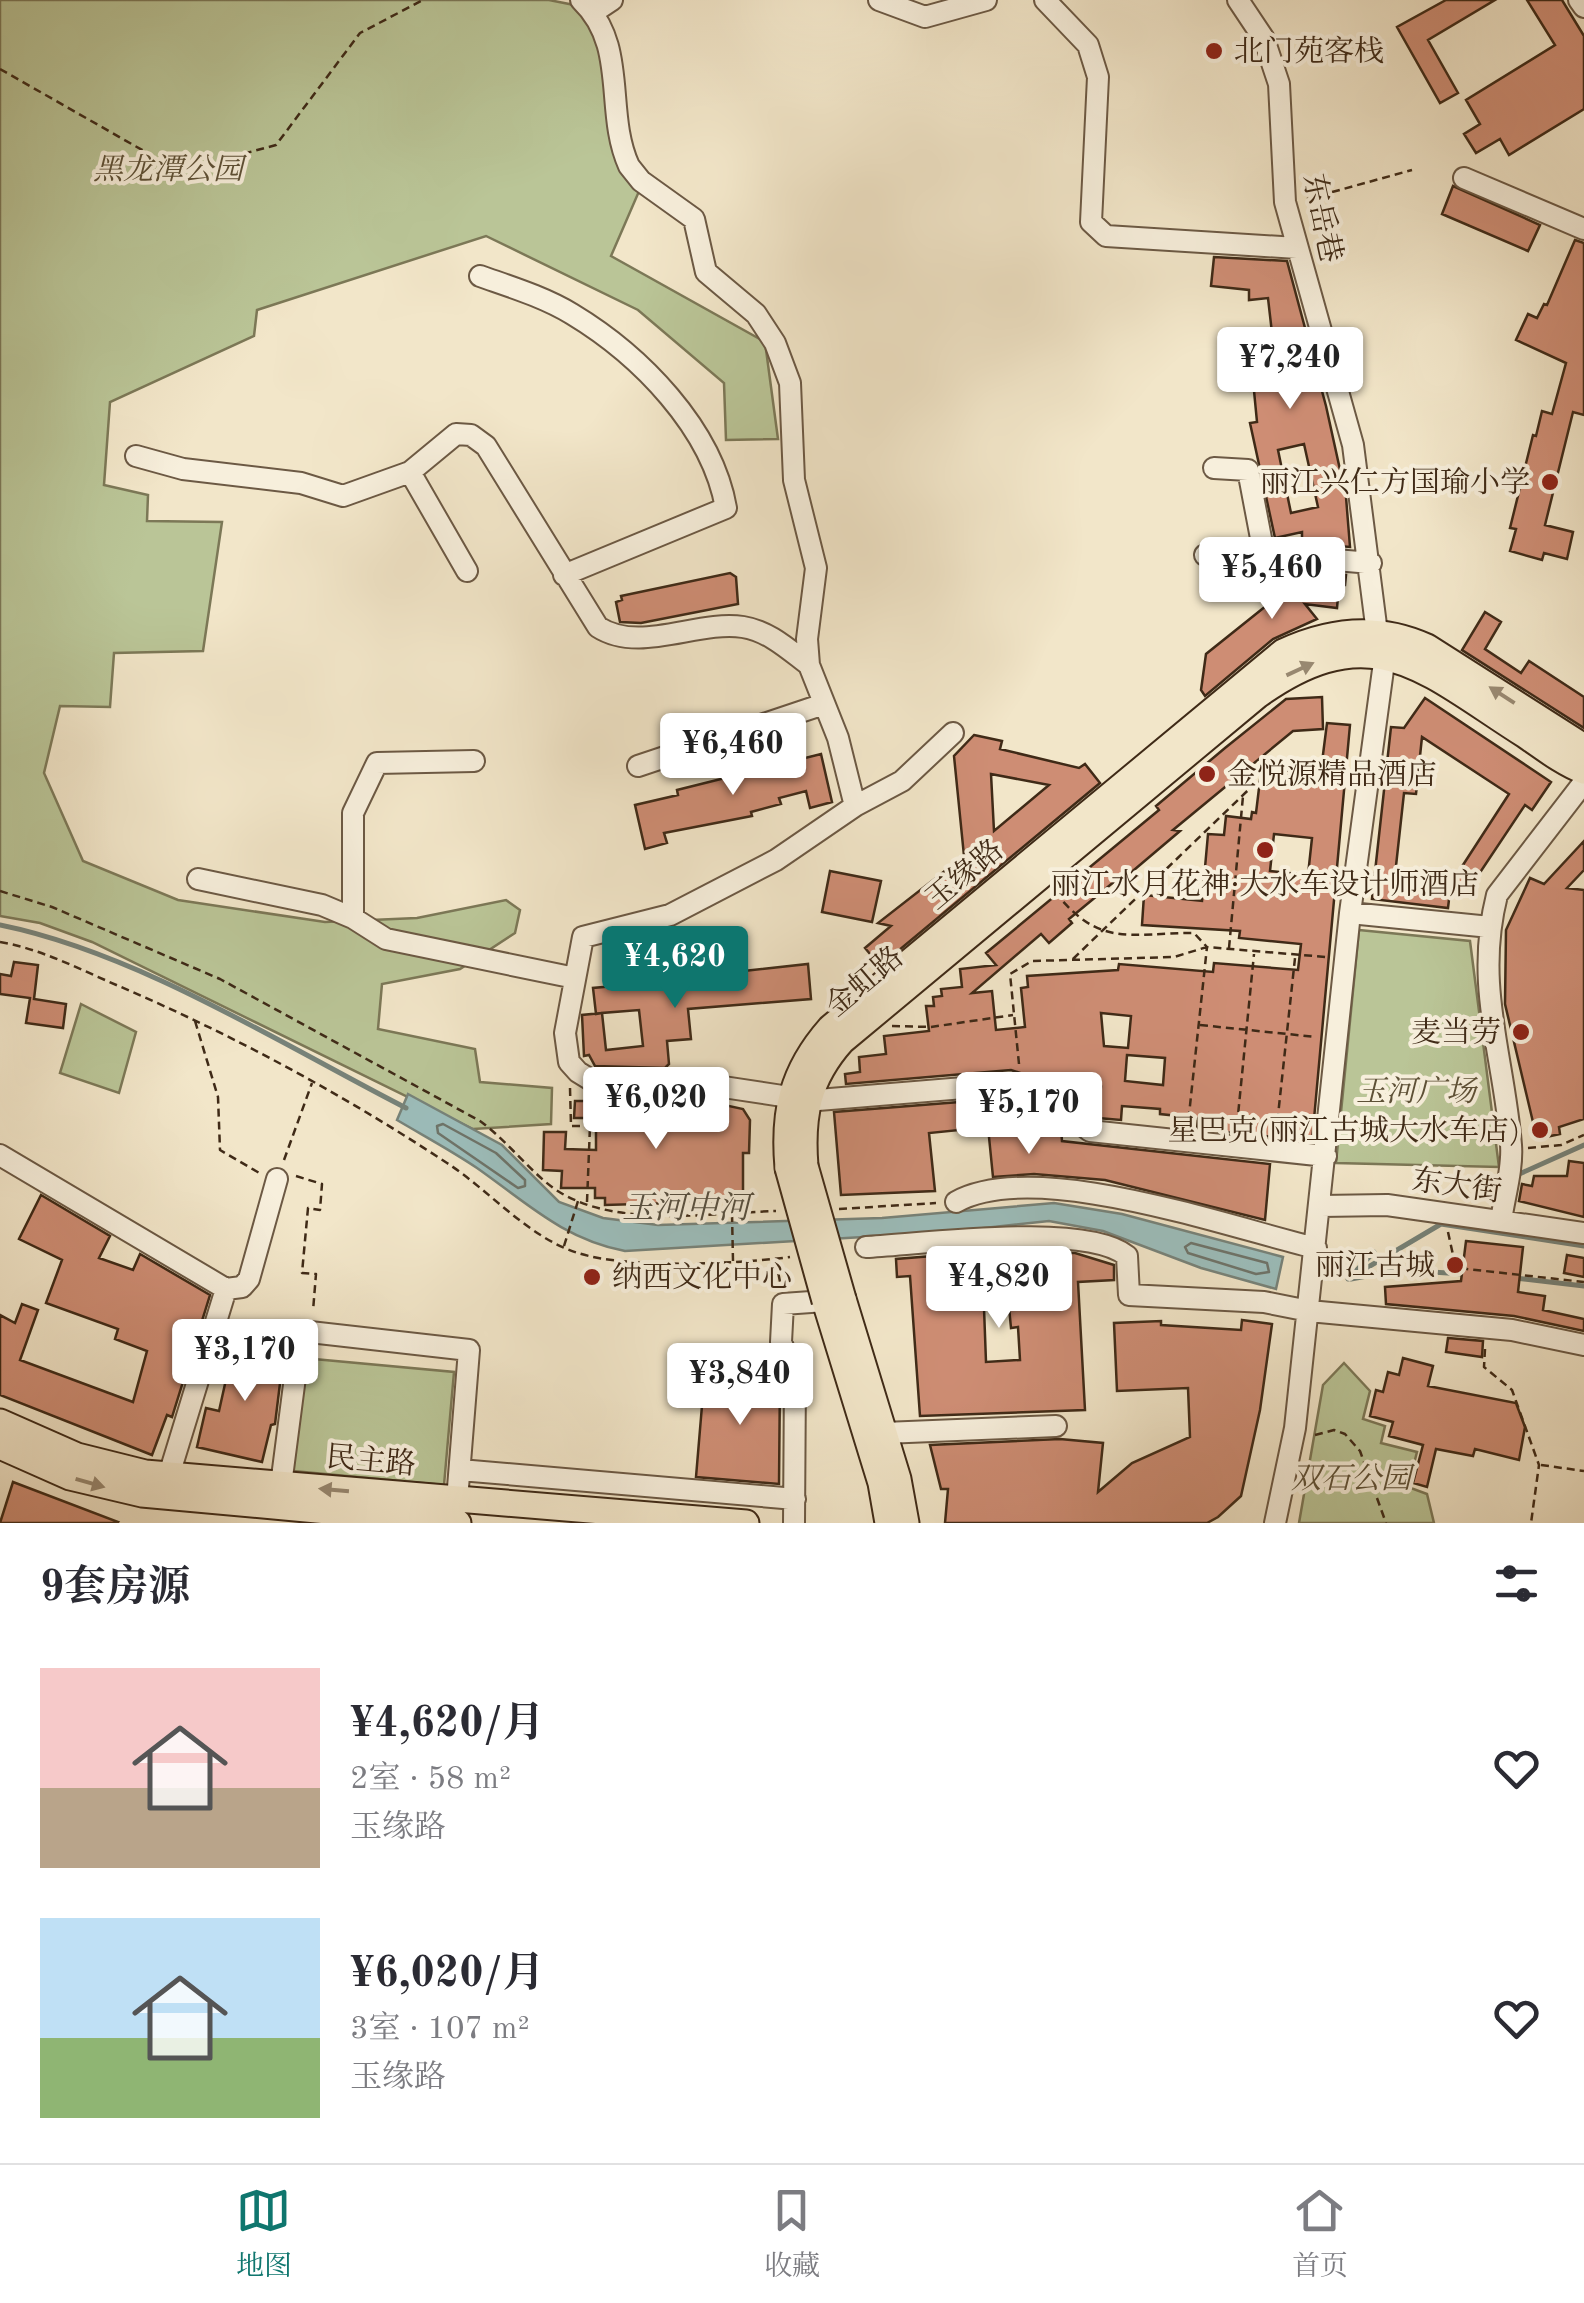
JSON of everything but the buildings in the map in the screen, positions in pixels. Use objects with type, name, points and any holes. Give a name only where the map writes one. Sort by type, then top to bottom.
[{"type":"main road","name":"玉缘路","points":[[797,1099],[807,1056],[830,1028],[1269,661],[1314,640],[1427,646],[1584,748]]},
{"type":"main road","name":"金虹路","points":[[906,1523],[884,1433],[834,1300],[797,1167],[797,1099],[832,1053],[1280,680],[1335,656],[1381,644],[1584,770]]},
{"type":"main road","points":[[834,1300],[888,1523]]},
{"type":"main road","name":"民主路","points":[[1,1442],[169,1475],[281,1486],[446,1517]]},
{"type":"main road","name":"民主路","points":[[1,1442],[70,1477],[117,1490],[254,1514],[746,1523]]},
{"type":"street","points":[[612,0],[588,6],[612,56],[629,166],[641,181],[694,219],[706,272],[745,301],[782,358],[790,383],[794,480],[816,568],[808,639],[810,665],[855,806]]},
{"type":"street","points":[[879,0],[926,18],[986,0]]},
{"type":"street","points":[[1045,0],[1088,46],[1098,77],[1092,222],[1096,230],[1106,236],[1297,248]]},
{"type":"street","name":"东岳巷","points":[[1238,0],[1264,40],[1280,84],[1286,206],[1352,445],[1381,644]]},
{"type":"street","points":[[1579,0],[1584,7]]},
{"type":"street","points":[[1464,178],[1584,229]]},
{"type":"street","points":[[480,276],[554,304],[598,331],[684,414],[711,456],[722,490],[726,508],[564,574]]},
{"type":"street","points":[[136,456],[183,469],[301,483],[343,496],[410,472],[456,434],[482,441],[591,619],[615,636],[738,626],[768,635],[810,665]]},
{"type":"street","points":[[1214,468],[1248,470],[1264,554]]},
{"type":"street","points":[[410,472],[467,570]]},
{"type":"street","points":[[1205,554],[1248,560],[1264,554],[1371,562]]},
{"type":"street","points":[[1275,1523],[1295,1428],[1310,1305],[1381,644]]},
{"type":"street","points":[[638,766],[824,704]]},
{"type":"street","points":[[953,734],[902,780],[855,806],[776,860],[670,915],[582,936],[564,1033],[574,1067],[591,1080],[690,1082],[797,1099],[984,1084],[1021,1086],[1042,1095],[1090,1131],[1326,1156]]},
{"type":"street","points":[[353,918],[352,813],[376,763],[474,761]]},
{"type":"street","points":[[1501,1222],[1512,1149],[1487,996],[1490,927],[1497,894],[1584,782]]},
{"type":"street","points":[[198,880],[322,905],[386,938],[575,978]]},
{"type":"street","points":[[1350,913],[1490,927]]},
{"type":"street","points":[[0,1155],[226,1289],[242,1288],[249,1279],[279,1176]]},
{"type":"street","points":[[956,1202],[980,1188],[1064,1188],[1316,1252]]},
{"type":"street","name":"东大街","points":[[1321,1206],[1387,1205],[1584,1233]]},
{"type":"street","points":[[866,1247],[1094,1240],[1127,1256],[1129,1295],[1310,1305],[1488,1327],[1584,1345]]},
{"type":"street","points":[[169,1475],[226,1289]]},
{"type":"street","points":[[794,1523],[795,1376],[781,1342],[783,1304],[834,1300]]},
{"type":"street","points":[[281,1486],[300,1331],[469,1350],[460,1470],[446,1517]]},
{"type":"street","points":[[884,1433],[1056,1426]]},
{"type":"street","points":[[460,1470],[794,1499]]},
{"type":"path","points":[[0,69],[179,171],[276,145],[360,32],[422,0]]},
{"type":"path","points":[[1286,206],[1412,170]]},
{"type":"path","points":[[1072,960],[1270,769],[1369,778]]},
{"type":"path","points":[[1229,949],[1243,795]]},
{"type":"path","points":[[1042,875],[1078,920],[1100,933],[1194,933],[1207,948],[1186,1142]]},
{"type":"path","points":[[0,891],[52,907],[220,979],[480,1121],[506,1140],[559,1192],[577,1202],[646,1214],[788,1211]]},
{"type":"path","points":[[0,942],[49,956],[194,1019],[365,1109],[472,1179],[564,1248],[603,1259],[732,1262],[794,1256]]},
{"type":"path","points":[[1021,1086],[1010,974],[1032,961],[1174,957],[1207,948],[1346,958]]},
{"type":"path","points":[[1234,1146],[1254,951]]},
{"type":"path","points":[[1275,1150],[1295,954]]},
{"type":"path","points":[[866,1021],[931,1027],[1014,1015]]},
{"type":"path","points":[[194,1019],[218,1097],[220,1150],[238,1157],[246,1170],[322,1184],[320,1210],[308,1208],[302,1273],[316,1274],[311,1332]]},
{"type":"path","points":[[1198,1025],[1338,1039]]},
{"type":"path","points":[[574,1067],[571,1126],[726,1126]]},
{"type":"path","points":[[279,1176],[312,1082]]},
{"type":"path","points":[[587,1203],[590,1126]]},
{"type":"path","points":[[1512,1149],[1562,1145],[1584,1135]]},
{"type":"path","points":[[564,1248],[577,1202]]},
{"type":"path","points":[[824,1210],[956,1202]]},
{"type":"path","points":[[1443,1213],[1454,1264],[1584,1282]]},
{"type":"path","points":[[732,1215],[732,1262]]},
{"type":"path","points":[[776,1259],[783,1304]]},
{"type":"path","points":[[1488,1327],[1484,1368],[1512,1390],[1539,1465],[1532,1523]]},
{"type":"path","points":[[1334,1430],[1345,1434],[1360,1452],[1386,1523]]},
{"type":"path","points":[[1539,1465],[1584,1471]]},
{"type":"green space","name":"黑龙潭公园","points":[[0,0],[549,0],[579,6],[599,32],[640,189],[611,256],[765,342],[778,439],[726,440],[724,383],[638,310],[486,236],[257,310],[254,336],[110,402],[104,485],[148,495],[147,521],[222,522],[203,651],[114,653],[110,707],[60,706],[44,773],[83,861],[178,900],[325,922],[417,918],[506,900],[520,910],[515,933],[460,969],[382,984],[378,1029],[475,1049],[480,1082],[552,1088],[551,1124],[473,1129],[92,942],[40,923],[0,916]]},
{"type":"green space","name":"玉河广场","points":[[1359,930],[1470,941],[1499,1167],[1336,1163]]},
{"type":"green space","points":[[81,1004],[136,1032],[119,1093],[60,1073]]},
{"type":"green space","points":[[303,1358],[454,1372],[444,1485],[293,1471]]},
{"type":"green space","name":"双石公园","points":[[1344,1363],[1370,1391],[1363,1419],[1385,1426],[1381,1443],[1417,1452],[1408,1487],[1427,1494],[1434,1523],[1299,1523],[1323,1385]]},
{"type":"water","points":[[408,1094],[502,1145],[559,1202],[603,1218],[658,1225],[882,1218],[1054,1203],[1122,1214],[1283,1257],[1276,1289],[1201,1268],[1103,1231],[1049,1221],[948,1232],[625,1251],[564,1229],[467,1162],[397,1120]]},
{"type":"waterway","name":"玉河中河","points":[[0,925],[52,938],[156,978],[406,1108]]},
{"type":"waterway","points":[[1517,1175],[1584,1145]]},
{"type":"waterway","name":"玉河中河","points":[[1348,1279],[1441,1224],[1584,1246]]},
{"type":"waterway","points":[[1354,1273],[1374,1252]]},
{"type":"waterway","points":[[1351,1279],[1399,1270],[1464,1274]]},
{"type":"waterway","points":[[1515,1278],[1584,1286]]},
{"type":"place","name":"北门苑客栈","points":[[1214,51]]},
{"type":"place","name":"丽江兴仁方国瑜小学","points":[[1550,482]]},
{"type":"place","name":"金悦源精品酒店","points":[[1207,774]]},
{"type":"place","name":"丽江水月花神·大水车设计师酒店","points":[[1265,850]]},
{"type":"place","name":"麦当劳","points":[[1521,1032]]},
{"type":"place","name":"星巴克(丽江古城大水车店)","points":[[1540,1130]]},
{"type":"place","name":"丽江古城","points":[[1455,1265]]},
{"type":"place","name":"纳西文化中心","points":[[592,1277]]}]
